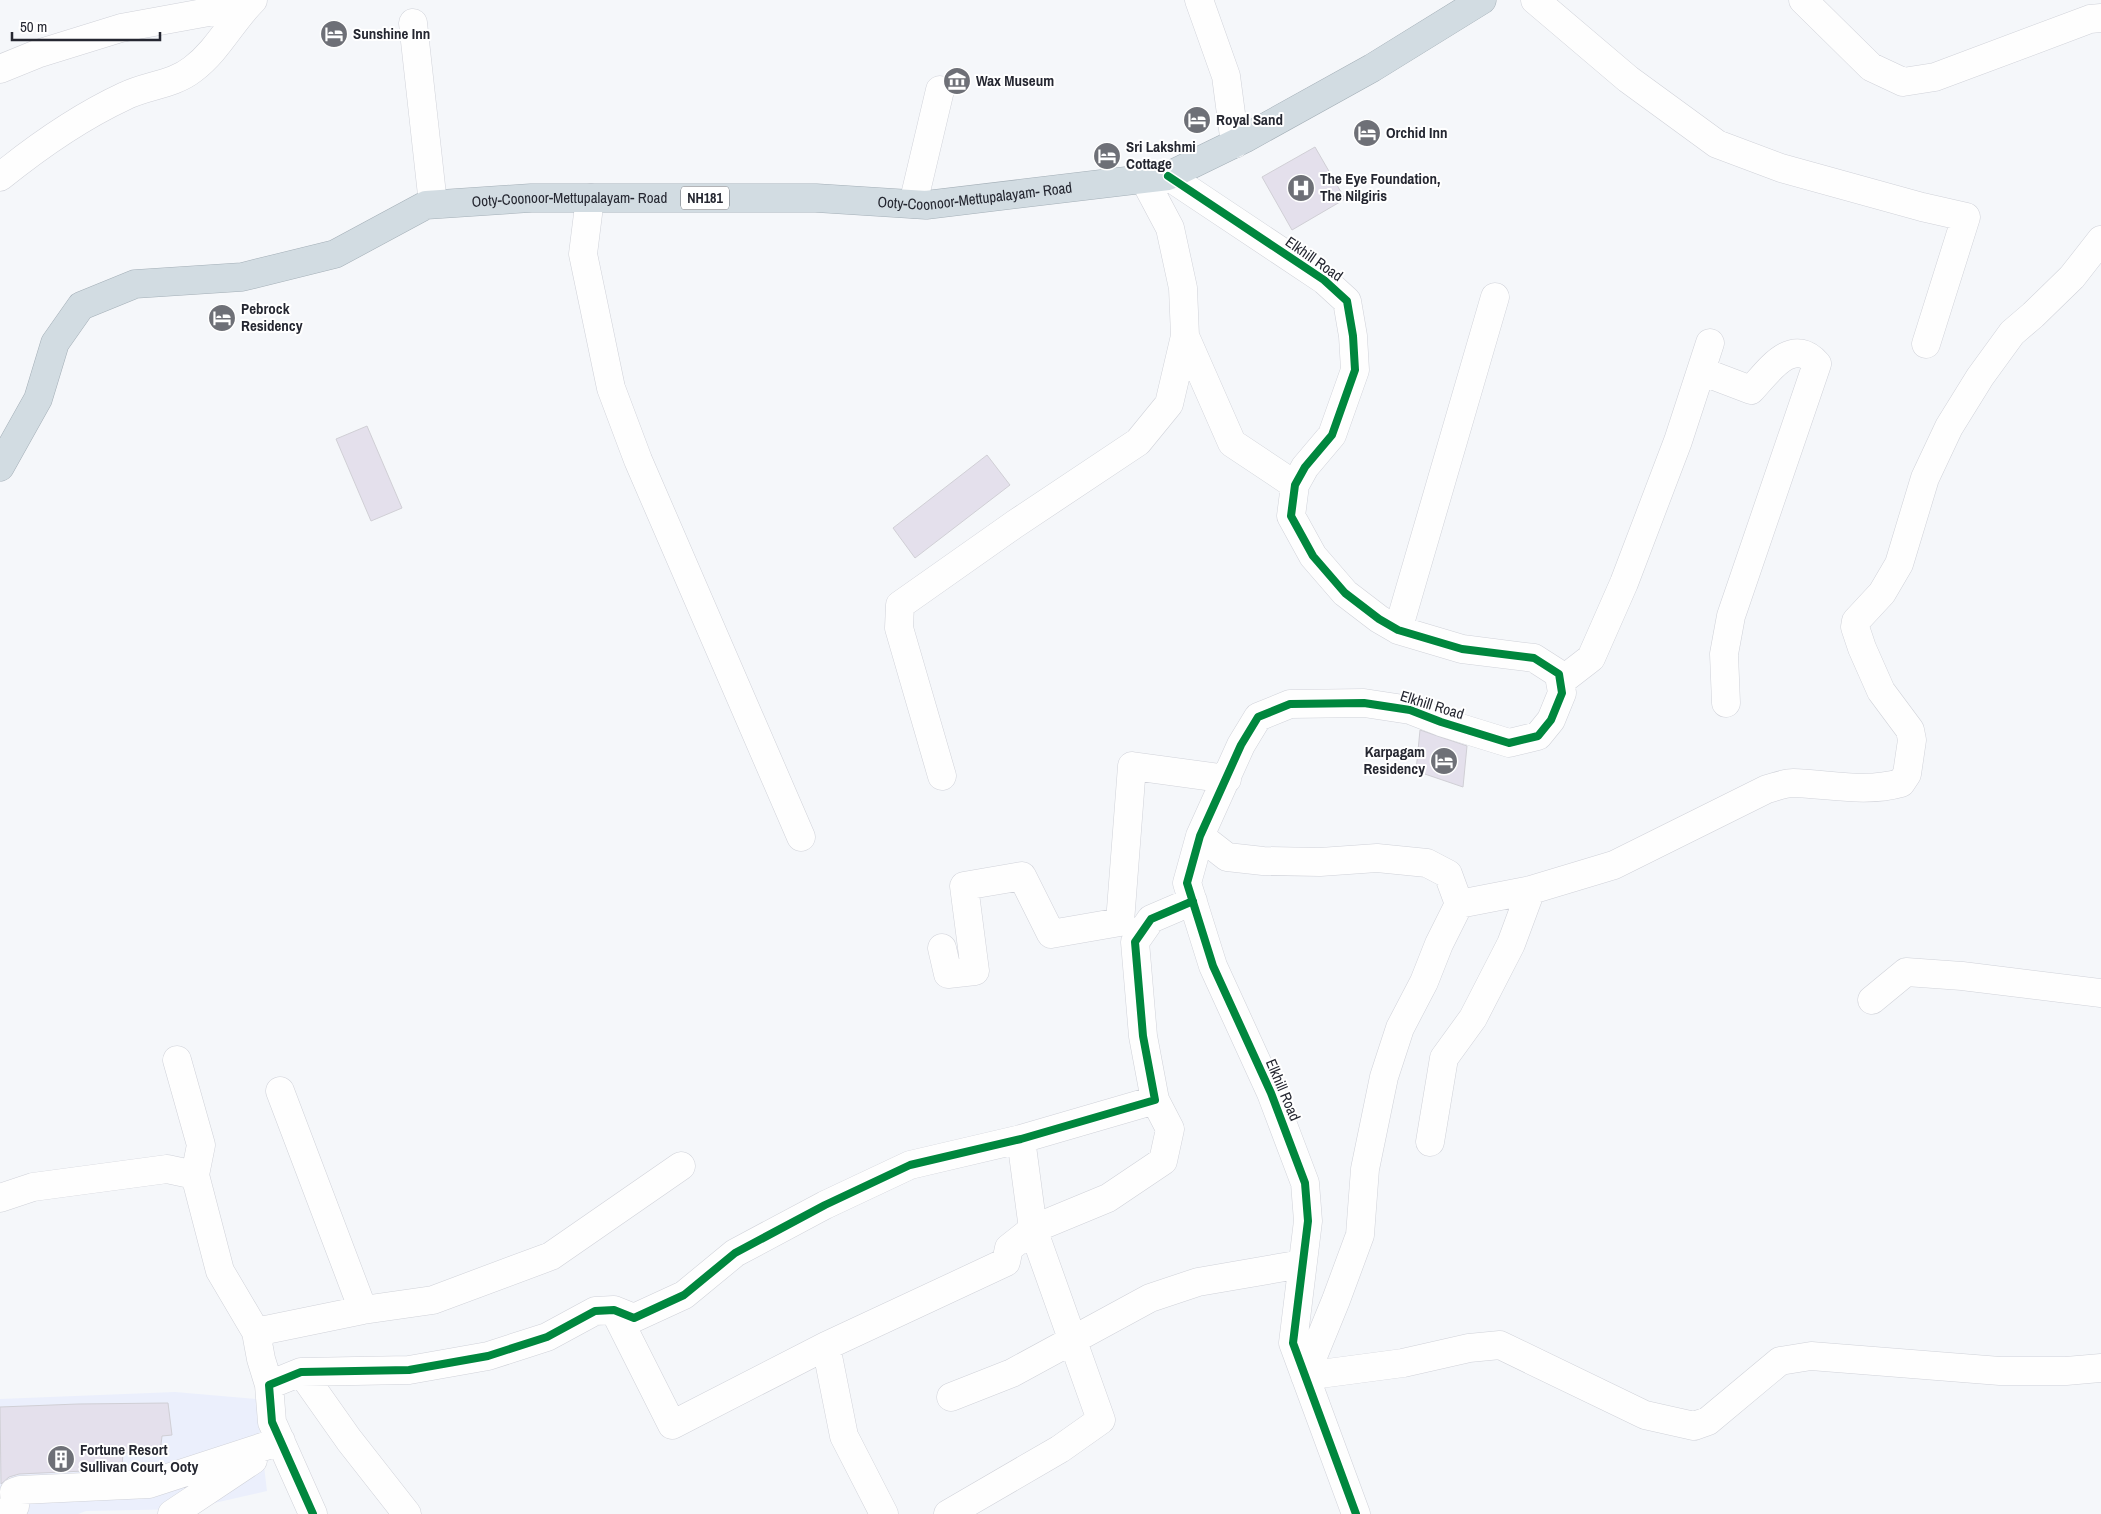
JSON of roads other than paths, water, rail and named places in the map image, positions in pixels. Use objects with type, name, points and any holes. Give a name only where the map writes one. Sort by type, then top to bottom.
[{"type":"highway","name":"Ooty-Coonoor-Mettupalayam- Road","points":[[0,467],[38,399],[55,343],[81,306],[135,284],[242,277],[335,254],[426,205],[433,204],[531,198],[816,198],[926,205],[1156,178],[1235,144],[1372,68],[1482,0]]},
{"type":"street","points":[[1199,0],[1226,76],[1235,144]]},
{"type":"street","points":[[1535,0],[1628,79],[1717,144],[1781,168],[1922,207],[1966,217],[1926,344]]},
{"type":"street","points":[[1803,0],[1871,67],[1903,82],[1935,77],[2090,19],[2092,12]]},
{"type":"street","points":[[0,69],[37,54],[121,28],[250,3]]},
{"type":"street","points":[[0,177],[96,111],[127,94],[168,83],[192,70],[213,52],[250,3]]},
{"type":"street","points":[[413,23],[433,204]]},
{"type":"street","points":[[913,204],[940,90]]},
{"type":"street","points":[[942,776],[899,628],[900,605],[1015,524],[1138,442],[1169,404],[1185,336],[1183,288],[1170,228],[1156,178]]},
{"type":"street","name":"Elkhill Road","points":[[1156,178],[1324,280],[1347,302],[1353,336],[1355,370],[1332,435],[1305,467],[1295,485],[1291,516],[1313,556],[1345,593],[1379,619],[1398,630],[1462,649],[1534,658],[1559,674],[1562,693],[1551,720],[1538,736],[1509,743],[1441,722],[1410,710],[1364,703],[1290,704],[1258,717],[1242,746],[1200,836],[1187,883],[1213,966],[1271,1093],[1305,1183],[1308,1221],[1294,1343],[1356,1514]]},
{"type":"street","points":[[590,198],[583,254],[611,388],[638,460],[800,837]]},
{"type":"street","points":[[1459,904],[1531,890],[1614,865],[1767,789],[1791,783],[1829,787],[1885,787],[1901,783],[1907,774],[1912,740],[1910,730],[1881,691],[1854,627],[1856,621],[1882,593],[1899,564],[1925,478],[1949,427],[1980,377],[2012,333],[2072,277],[2101,240]]},
{"type":"street","points":[[1398,630],[1495,297]]},
{"type":"street","points":[[1185,336],[1232,442],[1295,485]]},
{"type":"street","points":[[1560,682],[1591,658],[1624,584],[1672,459],[1710,343]]},
{"type":"street","points":[[1701,371],[1751,390],[1774,365],[1789,353],[1800,353],[1810,356],[1817,364],[1731,616],[1724,654],[1726,703]]},
{"type":"street","points":[[942,948],[948,974],[975,971],[964,886],[1022,876],[1051,934],[1120,922],[1132,766],[1227,779]]},
{"type":"street","points":[[1200,836],[1227,857],[1263,861],[1320,862],[1377,858],[1427,863],[1448,874],[1459,904],[1400,1028],[1384,1077],[1365,1169],[1360,1235],[1305,1376],[1403,1363],[1468,1348],[1500,1345],[1645,1415],[1694,1426],[1708,1421],[1780,1361],[1811,1356],[2000,1371],[2066,1371],[2101,1368]]},
{"type":"street","points":[[1430,1142],[1444,1058],[1473,1018],[1511,944],[1531,890]]},
{"type":"street","points":[[614,1310],[672,1425],[826,1346],[1006,1262],[1009,1248],[1033,1229],[1108,1198],[1163,1160],[1170,1129],[1155,1100],[1143,1036],[1135,942],[1151,919],[1193,901]]},
{"type":"street","points":[[1872,1000],[1906,972],[1962,976],[2101,993]]},
{"type":"street","points":[[177,1060],[201,1145],[195,1175],[220,1271],[256,1332],[261,1359],[269,1385],[272,1422],[313,1514]]},
{"type":"street","points":[[280,1091],[363,1310]]},
{"type":"street","points":[[269,1385],[301,1372],[409,1370],[488,1356],[547,1337],[595,1311],[614,1310],[634,1318],[684,1295],[736,1253],[825,1205],[910,1165],[1021,1139],[1155,1100]]},
{"type":"street","points":[[948,1514],[1060,1450],[1101,1420],[1033,1229],[1021,1139]]},
{"type":"street","points":[[256,1332],[363,1310],[433,1300],[551,1256],[681,1166]]},
{"type":"street","points":[[0,1198],[33,1187],[167,1169],[195,1175]]},
{"type":"street","points":[[951,1398],[1012,1373],[1150,1298],[1198,1282],[1302,1264]]},
{"type":"street","points":[[826,1346],[844,1436],[884,1514]]},
{"type":"street","points":[[301,1372],[349,1440],[407,1514]]},
{"type":"street","points":[[5,1498],[28,1489],[54,1490],[149,1484],[281,1441]]},
{"type":"street","points":[[172,1514],[281,1441]]},
{"type":"place","name":"Sunshine Inn","points":[[334,34]]},
{"type":"place","name":"Wax Museum","points":[[957,81]]},
{"type":"place","name":"Royal Sand","points":[[1197,120]]},
{"type":"place","name":"Orchid Inn","points":[[1367,133]]},
{"type":"place","name":"Sri Lakshmi Cottage","points":[[1107,156]]},
{"type":"place","name":"The Eye Foundation, The Nilgiris","points":[[1301,188]]},
{"type":"place","name":"Pebrock Residency","points":[[222,318]]},
{"type":"place","name":"Karpagam Residency","points":[[1444,761]]},
{"type":"place","name":"Fortune Resort Sullivan Court, Ooty","points":[[61,1459]]}]
